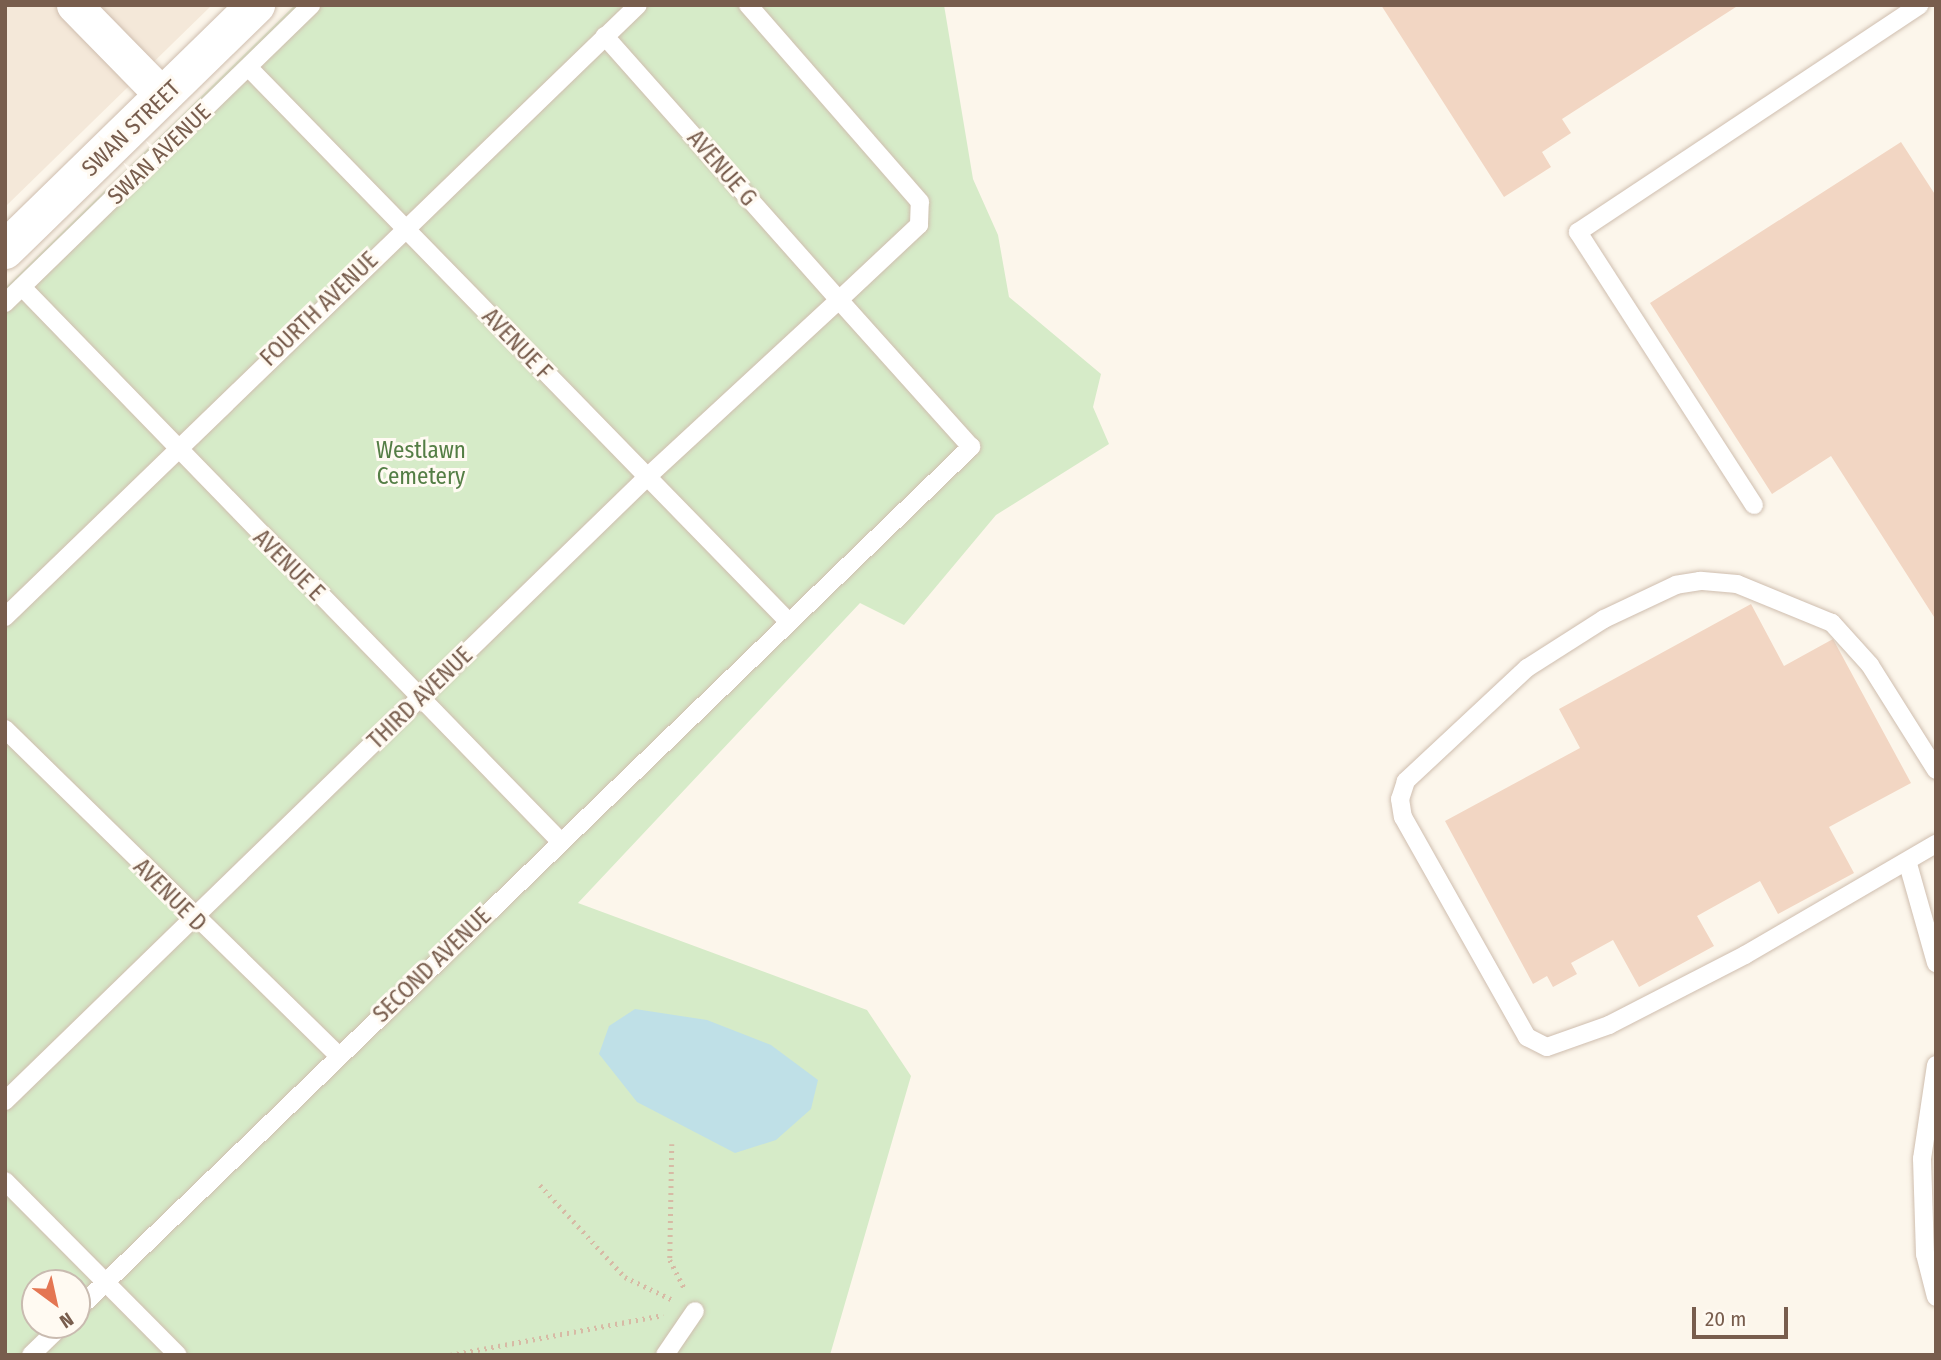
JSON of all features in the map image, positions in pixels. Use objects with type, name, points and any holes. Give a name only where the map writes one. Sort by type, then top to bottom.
[{"type":"street","points":[[74,5],[163,96]]},
{"type":"street","name":"SWAN STREET","points":[[5,250],[256,5]]},
{"type":"lane","name":"SWAN AVENUE","points":[[5,303],[311,5]]},
{"type":"lane","name":"FOURTH AVENUE","points":[[5,617],[404,226],[638,5]]},
{"type":"lane","name":"THIRD AVENUE","points":[[5,1101],[195,920],[645,479],[919,225],[920,202],[748,5]]},
{"type":"lane","points":[[1754,505],[1578,232],[1920,5]]},
{"type":"lane","name":"AVENUE G","points":[[605,36],[971,447],[786,619]]},
{"type":"lane","name":"AVENUE F","points":[[248,68],[404,226],[645,479],[786,619]]},
{"type":"lane","name":"AVENUE E","points":[[22,286],[174,450],[559,840]]},
{"type":"lane","points":[[1936,770],[1870,665],[1832,623],[1737,584],[1700,581],[1676,584],[1604,619],[1527,668],[1406,781],[1401,799],[1403,817],[1527,1037],[1547,1047],[1609,1025],[1908,864],[1936,844]]},
{"type":"lane","name":"SECOND AVENUE","points":[[91,1297],[786,619]]},
{"type":"lane","name":"AVENUE D","points":[[5,729],[195,920],[339,1056]]},
{"type":"lane","points":[[1908,864],[1936,963]]},
{"type":"lane","points":[[1936,1065],[1922,1159],[1925,1254],[1936,1297]]},
{"type":"lane","points":[[5,1181],[108,1281],[178,1355]]},
{"type":"lane","points":[[665,1355],[695,1311]]},
{"type":"lane","points":[[31,1355],[48,1339]]},
{"type":"path","points":[[672,1144],[670,1260],[695,1311]]},
{"type":"path","points":[[540,1185],[625,1277],[695,1311]]},
{"type":"path","points":[[450,1355],[695,1311]]},
{"type":"shaded area","points":[[5,5],[212,5],[5,207]]},
{"type":"green space","name":"Westlawn Cemetery","points":[[295,5],[944,5],[973,179],[998,235],[1009,297],[1101,374],[1093,407],[1109,444],[996,515],[904,625],[860,603],[578,903],[867,1010],[911,1076],[830,1355],[5,1355],[5,288]]},
{"type":"water","points":[[635,1009],[707,1020],[771,1045],[818,1080],[811,1109],[776,1140],[735,1153],[637,1102],[599,1054],[609,1026]]},
{"type":"building","points":[[1381,5],[1739,5],[1562,119],[1571,133],[1542,152],[1551,167],[1504,197]]},
{"type":"building","points":[[1901,142],[1936,196],[1936,620],[1831,456],[1772,494],[1650,303]]},
{"type":"building","points":[[1751,604],[1784,666],[1833,639],[1911,783],[1829,827],[1854,873],[1778,914],[1760,881],[1697,916],[1714,946],[1639,987],[1613,940],[1571,963],[1577,974],[1553,987],[1547,976],[1533,984],[1445,821],[1580,748],[1559,709]]}]
